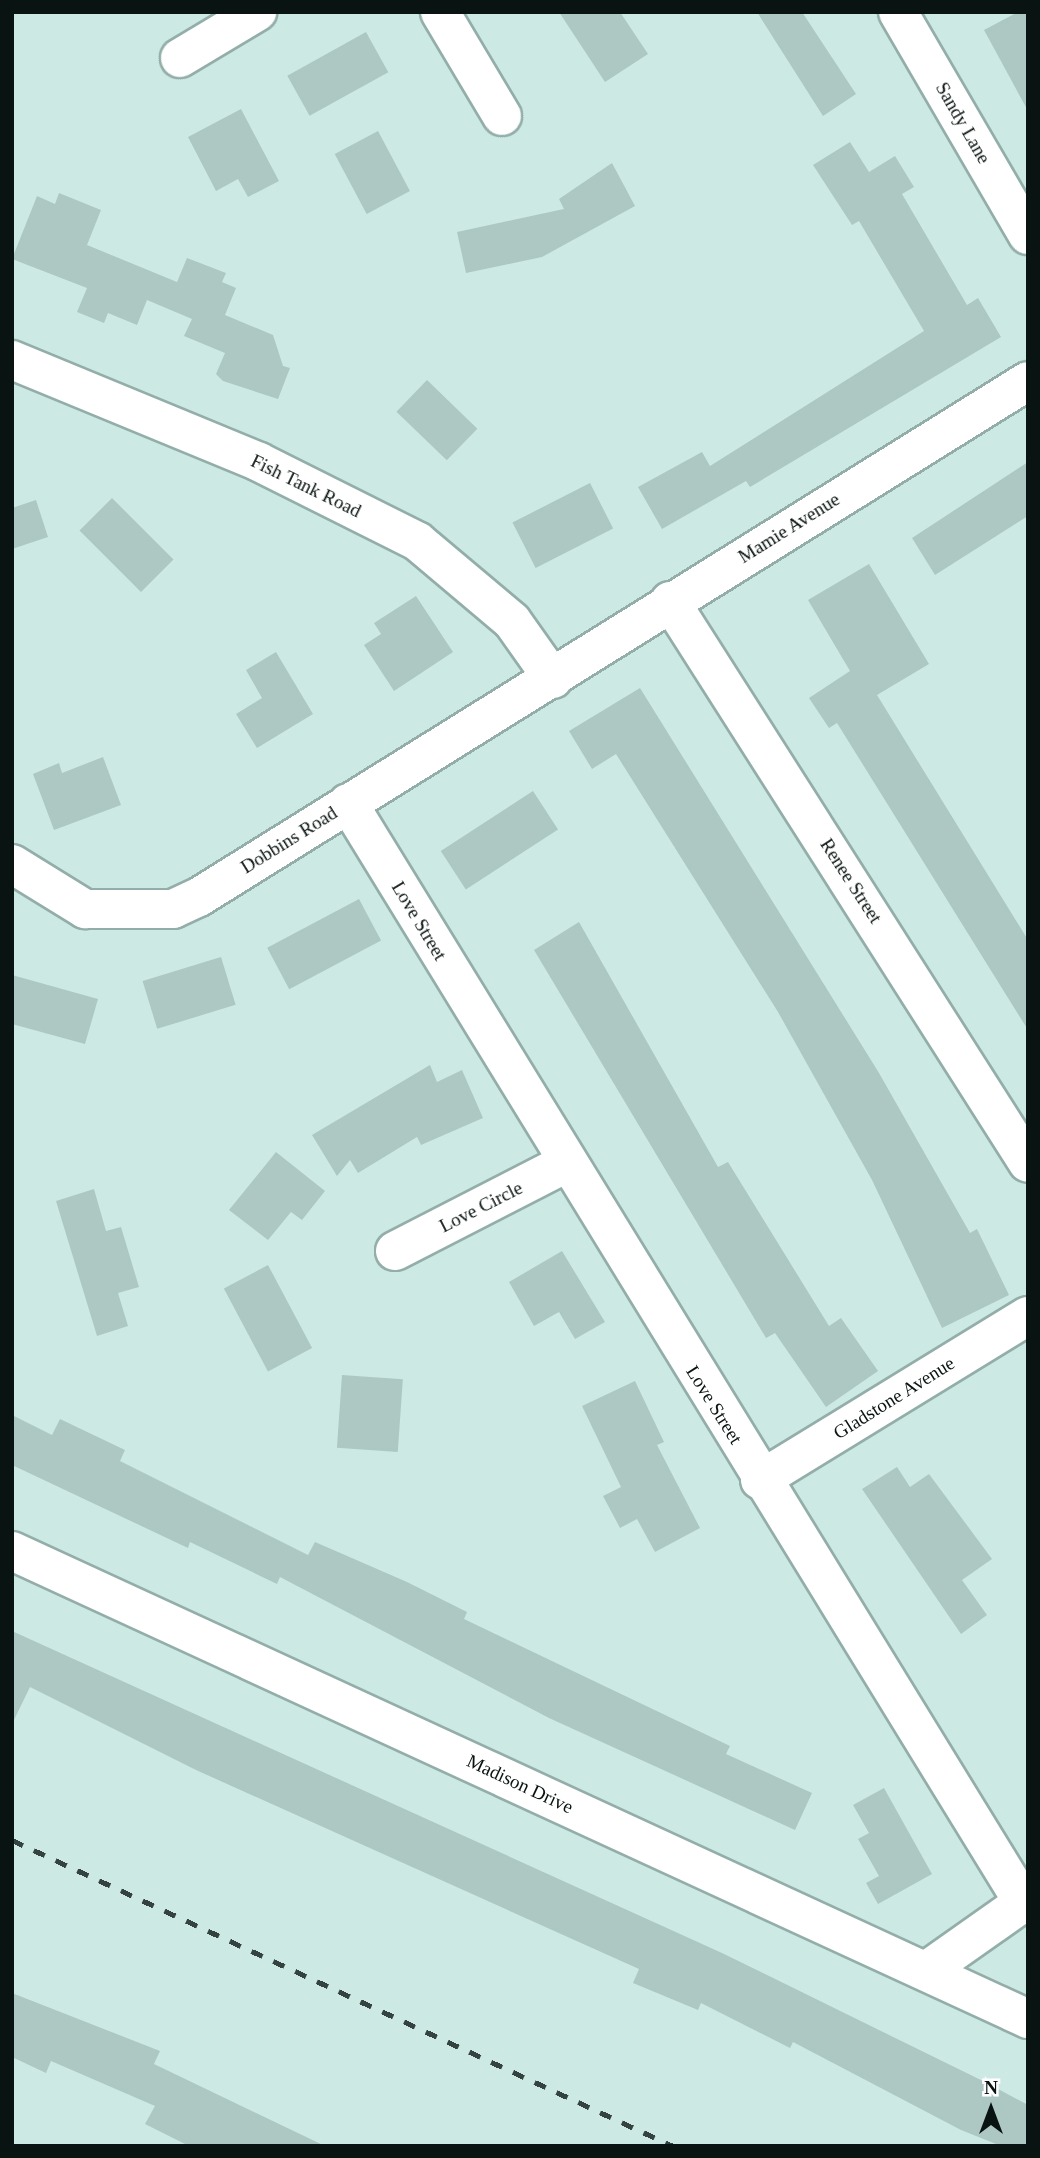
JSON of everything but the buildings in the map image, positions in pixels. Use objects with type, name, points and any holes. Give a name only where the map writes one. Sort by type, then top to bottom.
[{"type":"street","points":[[180,58],[257,12]]},
{"type":"street","points":[[440,12],[502,116]]},
{"type":"street","name":"Sandy Lane","points":[[898,12],[1028,235]]},
{"type":"street","name":"Fish Tank Road","points":[[12,360],[259,462],[417,541],[512,621],[553,679]]},
{"type":"street","name":"Mamie Avenue","points":[[553,679],[670,601],[1028,381]]},
{"type":"street","name":"Renee Street","points":[[670,601],[1028,1163]]},
{"type":"street","name":"Dobbins Road","points":[[12,864],[85,909],[173,909],[553,679]]},
{"type":"street","name":"Love Street","points":[[348,803],[760,1480],[1026,1901],[926,1971]]},
{"type":"street","name":"Love Circle","points":[[395,1251],[566,1164]]},
{"type":"street","name":"Gladstone Avenue","points":[[760,1480],[1028,1316]]},
{"type":"street","name":"Madison Drive","points":[[12,1551],[1028,2019]]},
{"type":"railway","points":[[12,1840],[673,2146]]}]
